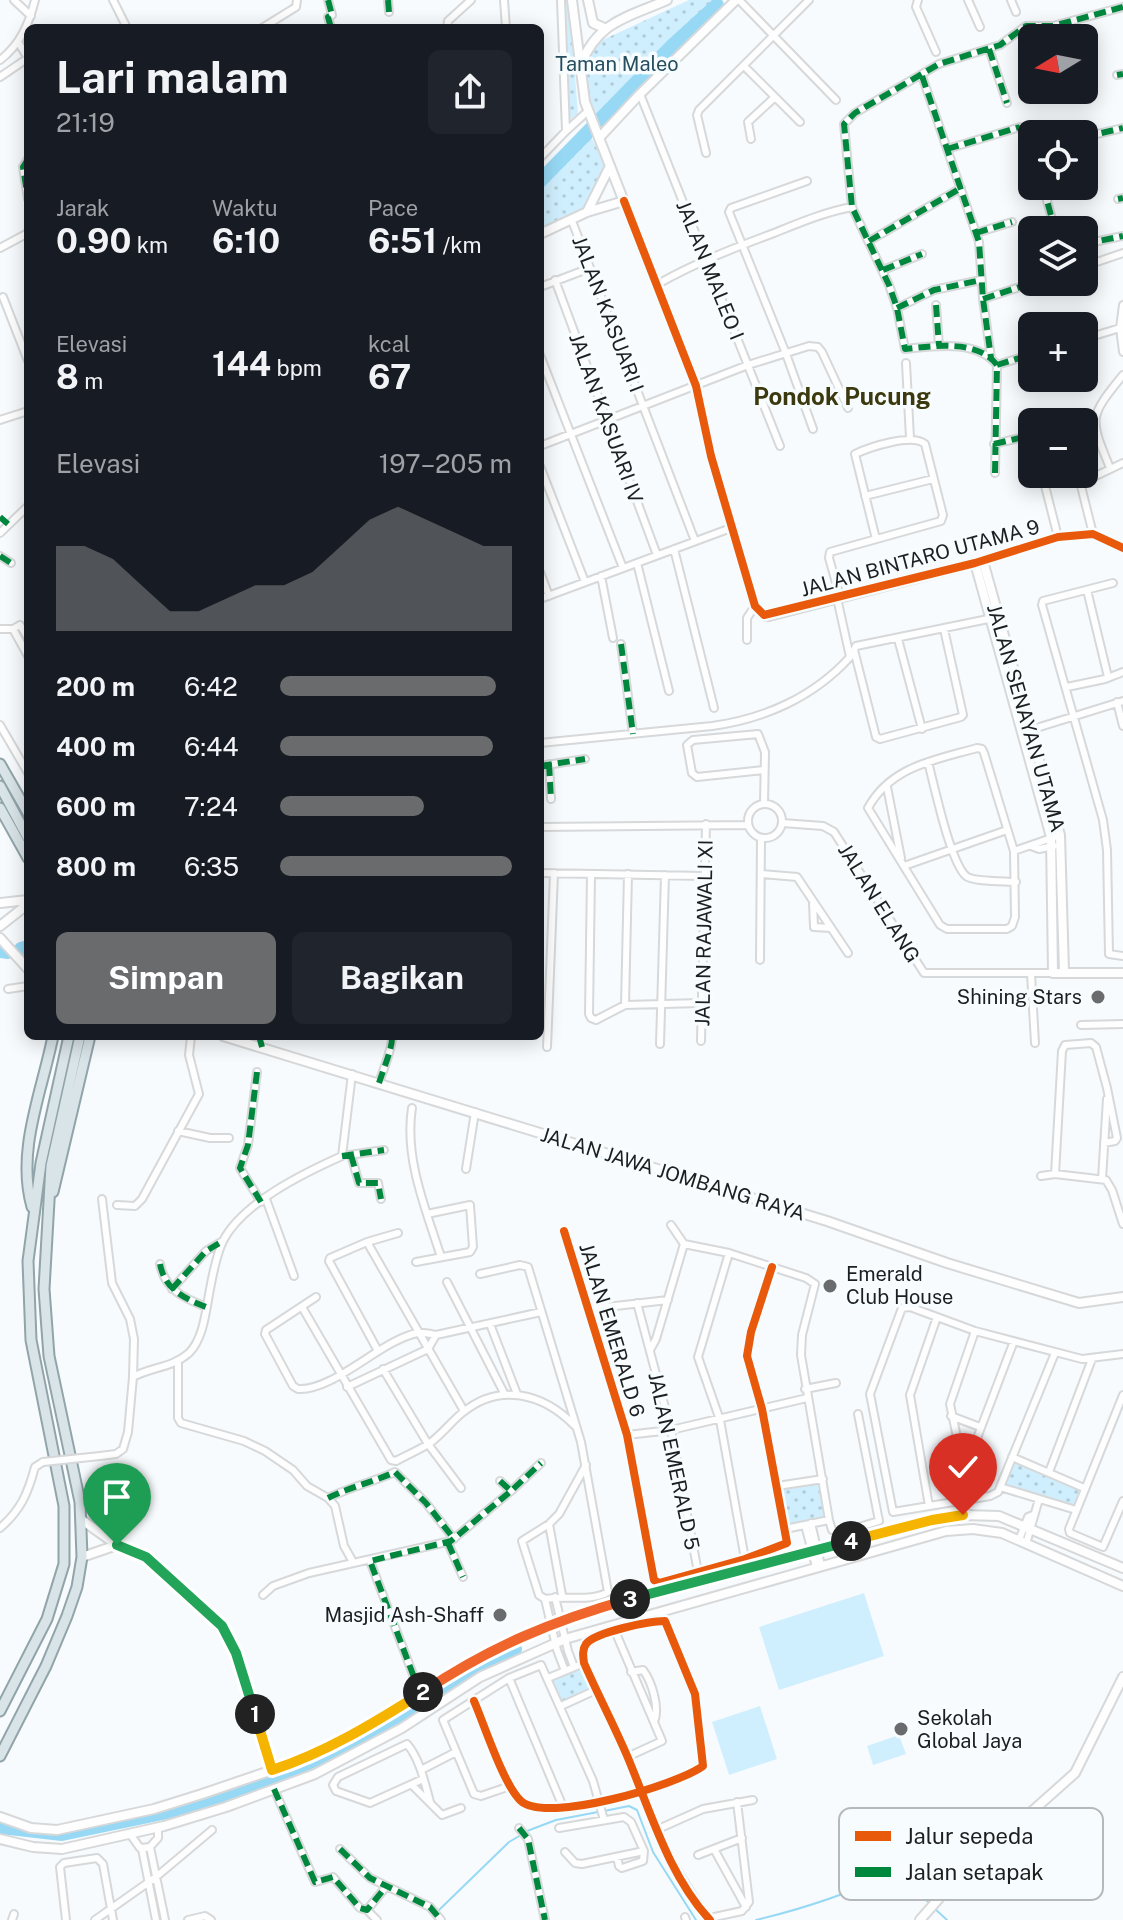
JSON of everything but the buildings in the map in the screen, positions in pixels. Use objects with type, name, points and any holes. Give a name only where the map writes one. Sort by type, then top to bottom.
[{"type":"main road","points":[[572,0],[579,66],[590,115],[696,386],[731,528],[755,606],[764,615]]},
{"type":"main road","points":[[588,0],[593,23],[604,28]]},
{"type":"main road","points":[[579,66],[591,42],[604,28],[667,0]]},
{"type":"main road","points":[[598,136],[737,0]]},
{"type":"main road","points":[[574,19],[584,21],[591,16]]},
{"type":"main road","points":[[587,212],[610,166]]},
{"type":"main road","points":[[544,232],[587,212],[624,201]]},
{"type":"main road","name":"JALAN BINTARO UTAMA 9","points":[[764,615],[979,562]]},
{"type":"main road","name":"JALAN SENAYAN UTAMA","points":[[979,562],[1056,841],[1053,973]]},
{"type":"main road","name":"JALAN SENAYAN UTAMA","points":[[993,616],[1029,727],[1056,841],[1064,972]]},
{"type":"main road","points":[[0,764],[24,806]]},
{"type":"main road","points":[[0,786],[24,831]]},
{"type":"main road","points":[[0,808],[24,851]]},
{"type":"main road","points":[[0,903],[24,902]]},
{"type":"main road","points":[[0,926],[24,905]]},
{"type":"main road","points":[[0,938],[24,965]]},
{"type":"main road","name":"JALAN ELANG","points":[[1053,973],[1123,973]]},
{"type":"main road","points":[[33,1210],[26,1176],[27,1154],[52,1040]]},
{"type":"main road","points":[[49,1205],[46,1165],[68,1040]]},
{"type":"main road","points":[[0,1711],[54,1603],[62,1576],[64,1506],[31,1340],[28,1261],[33,1210],[79,1040]]},
{"type":"main road","points":[[0,1756],[46,1666],[72,1603],[82,1557],[82,1520],[75,1469],[49,1356],[44,1299],[49,1205],[89,1040]]},
{"type":"main road","name":"JALAN JAWA JOMBANG RAYA","points":[[237,1040],[827,1221],[947,1263],[1079,1303],[1123,1297]]},
{"type":"main road","points":[[0,1817],[31,1828],[57,1830],[157,1810],[315,1753],[387,1714],[478,1658],[555,1622],[932,1520],[963,1515],[999,1516],[1122,1575]]},
{"type":"main road","points":[[82,1520],[117,1545],[146,1557],[222,1626],[236,1653],[272,1770]]},
{"type":"main road","points":[[0,1839],[33,1847],[62,1849],[130,1834],[274,1789],[328,1768],[402,1728],[480,1677],[555,1642],[946,1531],[987,1530],[1122,1575]]},
{"type":"main road","points":[[82,1557],[117,1545]]},
{"type":"main road","points":[[28,1658],[34,1667],[46,1666]]},
{"type":"main road","points":[[18,1676],[29,1678],[34,1688]]},
{"type":"main road","points":[[1037,1808],[1075,1773],[1123,1677]]},
{"type":"main road","points":[[157,1810],[160,1825]]},
{"type":"main road","points":[[923,1918],[938,1900]]},
{"type":"street","points":[[14,0],[31,16]]},
{"type":"street","points":[[27,24],[35,0]]},
{"type":"street","points":[[113,0],[125,24]]},
{"type":"street","points":[[270,24],[296,7],[297,0]]},
{"type":"street","points":[[328,0],[332,15],[328,17],[330,24]]},
{"type":"street","points":[[388,0],[389,12]]},
{"type":"street","points":[[448,24],[471,0]]},
{"type":"street","points":[[504,0],[506,24]]},
{"type":"street","points":[[561,0],[566,131]]},
{"type":"street","points":[[737,0],[836,100]]},
{"type":"street","points":[[706,153],[697,112],[809,0]]},
{"type":"street","points":[[918,0],[916,7],[936,52]]},
{"type":"street","points":[[968,0],[980,27]]},
{"type":"street","points":[[1011,0],[1016,12]]},
{"type":"street","points":[[995,473],[997,365],[991,358],[975,351],[939,346],[905,349],[897,308],[883,270],[852,207],[844,124],[855,113],[939,64],[1000,45],[1026,26],[1053,26],[1123,7]]},
{"type":"street","points":[[0,60],[18,42],[24,30]]},
{"type":"street","points":[[18,42],[24,52]]},
{"type":"street","points":[[989,49],[1007,103]]},
{"type":"street","points":[[0,77],[24,61]]},
{"type":"street","points":[[744,66],[800,122]]},
{"type":"street","points":[[922,76],[976,233],[981,254],[981,280],[991,358]]},
{"type":"street","name":"JALAN MALEO I","points":[[640,94],[780,446]]},
{"type":"street","points":[[751,139],[747,125],[775,97]]},
{"type":"street","points":[[544,154],[566,131],[590,115]]},
{"type":"street","points":[[947,149],[1018,128]]},
{"type":"street","points":[[1098,134],[1123,128]]},
{"type":"street","points":[[807,181],[729,209],[813,429]]},
{"type":"street","points":[[869,241],[961,188]]},
{"type":"street","points":[[658,284],[742,244],[831,211],[852,207]]},
{"type":"street","name":"JALAN KASUARI I","points":[[572,221],[643,407]]},
{"type":"street","points":[[976,233],[1012,222]]},
{"type":"street","points":[[0,248],[24,235]]},
{"type":"street","points":[[1098,241],[1123,236]]},
{"type":"street","points":[[1098,262],[1123,253]]},
{"type":"street","points":[[883,270],[922,254]]},
{"type":"street","points":[[544,285],[590,268]]},
{"type":"street","name":"JALAN KASUARI IV","points":[[555,280],[657,555]]},
{"type":"street","points":[[897,308],[934,290],[981,280]]},
{"type":"street","points":[[983,299],[1018,288]]},
{"type":"street","points":[[3,297],[24,351]]},
{"type":"street","points":[[936,305],[939,346]]},
{"type":"street","points":[[1123,305],[1123,352]]},
{"type":"street","points":[[1098,336],[1122,331]]},
{"type":"street","points":[[785,351],[818,347],[848,408]]},
{"type":"street","name":"JALAN KASUARI I","points":[[544,444],[785,351]]},
{"type":"street","points":[[997,365],[1018,358]]},
{"type":"street","points":[[906,363],[910,438]]},
{"type":"street","points":[[544,365],[623,568]]},
{"type":"street","points":[[1110,468],[1095,415],[1099,405],[1123,375]]},
{"type":"street","points":[[643,407],[695,541]]},
{"type":"street","points":[[0,420],[24,412]]},
{"type":"street","points":[[544,743],[754,719],[825,681],[850,657],[830,552],[941,521],[943,515],[925,444],[920,440],[910,438],[855,454],[876,539]]},
{"type":"street","points":[[994,444],[1018,438]]},
{"type":"street","points":[[1098,474],[1123,463]]},
{"type":"street","points":[[544,476],[585,582]]},
{"type":"street","points":[[865,496],[933,479]]},
{"type":"street","points":[[1046,488],[1058,537]]},
{"type":"street","points":[[1080,488],[1093,534],[1123,548]]},
{"type":"street","points":[[0,533],[24,510]]},
{"type":"street","points":[[0,517],[8,524]]},
{"type":"street","points":[[544,598],[731,528]]},
{"type":"street","name":"JALAN BINTARO UTAMA 9","points":[[979,562],[1058,537],[1093,534]]},
{"type":"street","points":[[674,549],[714,708]]},
{"type":"street","points":[[0,556],[11,563]]},
{"type":"street","points":[[637,563],[669,691]]},
{"type":"street","points":[[601,576],[613,638]]},
{"type":"street","points":[[544,583],[549,596]]},
{"type":"street","points":[[1113,583],[1042,602],[1106,834],[1109,950],[1112,955],[1123,956]]},
{"type":"street","points":[[1087,590],[1108,677]]},
{"type":"street","points":[[747,640],[747,618],[755,606]]},
{"type":"street","points":[[747,618],[764,615]]},
{"type":"street","points":[[944,629],[964,711],[961,717],[880,739],[874,735],[854,650],[856,646],[993,616]]},
{"type":"street","points":[[0,629],[13,629],[20,625],[24,632]]},
{"type":"street","points":[[13,629],[24,649]]},
{"type":"street","points":[[898,639],[922,729]]},
{"type":"street","points":[[621,644],[633,734]]},
{"type":"street","points":[[1067,687],[1123,672]]},
{"type":"street","points":[[1029,727],[1120,702],[1123,726]]},
{"type":"street","points":[[0,725],[24,766]]},
{"type":"street","points":[[764,770],[697,777],[692,773],[687,745],[693,740],[758,734],[764,745],[764,770],[764,804]]},
{"type":"street","points":[[982,749],[1014,851],[1015,917],[1012,926],[1007,929],[947,929],[940,925],[868,808],[908,768],[928,762],[982,749]]},
{"type":"street","points":[[544,765],[585,759]]},
{"type":"street","points":[[928,762],[952,849],[968,877],[1016,882]]},
{"type":"street","points":[[549,764],[551,799]]},
{"type":"street","points":[[887,787],[903,864]]},
{"type":"street","points":[[764,804],[773,806],[780,813],[782,823],[778,832],[770,838],[761,838],[752,833],[748,825],[749,815],[755,807],[764,804]]},
{"type":"street","name":"JALAN ELANG","points":[[782,823],[823,826],[834,832],[924,973],[1053,973]]},
{"type":"street","name":"JALAN RAJAWALI XI","points":[[701,1041],[706,824]]},
{"type":"street","points":[[544,827],[748,825]]},
{"type":"street","points":[[903,864],[1007,830]]},
{"type":"street","points":[[760,960],[761,838]]},
{"type":"street","points":[[1014,851],[1031,846],[1039,849],[1056,841]]},
{"type":"street","points":[[544,873],[705,876]]},
{"type":"street","points":[[547,1047],[554,873]]},
{"type":"street","points":[[591,874],[589,1014],[596,1020],[625,1005],[701,1003]]},
{"type":"street","points":[[625,1005],[628,874]]},
{"type":"street","points":[[761,874],[796,876],[848,953]]},
{"type":"street","points":[[660,1044],[665,875]]},
{"type":"street","points":[[813,900],[814,927],[831,928]]},
{"type":"street","points":[[544,972],[549,972]]},
{"type":"street","points":[[1031,974],[1035,1043]]},
{"type":"street","points":[[8,989],[24,987]]},
{"type":"street","points":[[1081,1025],[1123,1024]]},
{"type":"street","points":[[117,1205],[140,1203],[199,1094],[189,1055],[191,1040]]},
{"type":"street","points":[[260,1040],[262,1047]]},
{"type":"street","points":[[379,1083],[392,1040]]},
{"type":"street","points":[[1055,1174],[1062,1051],[1065,1045],[1091,1043],[1095,1046],[1117,1138],[1104,1143]]},
{"type":"street","points":[[257,1072],[248,1145],[240,1168],[263,1200],[294,1276]]},
{"type":"street","points":[[342,1156],[352,1074]]},
{"type":"street","points":[[1102,1179],[1107,1088]]},
{"type":"street","points":[[414,1096],[410,1146],[441,1257]]},
{"type":"street","points":[[466,1169],[475,1112]]},
{"type":"street","points":[[178,1131],[210,1138],[229,1138]]},
{"type":"street","points":[[133,1377],[178,1361],[191,1350],[196,1342],[223,1241],[242,1216],[263,1200],[342,1156],[384,1150]]},
{"type":"street","points":[[351,1155],[359,1183],[378,1183],[381,1199]]},
{"type":"street","points":[[1041,1176],[1055,1174],[1102,1179],[1109,1183],[1123,1224]]},
{"type":"street","points":[[1112,1190],[1123,1185]]},
{"type":"street","points":[[0,1528],[21,1507],[29,1492],[35,1467],[43,1462],[116,1454],[123,1449],[128,1432],[134,1339],[130,1319],[112,1283],[102,1199]]},
{"type":"street","points":[[416,1262],[473,1250],[470,1205],[427,1214]]},
{"type":"street","points":[[671,1225],[684,1244],[729,1253],[806,1278],[815,1284],[800,1344],[829,1520],[832,1530],[839,1533],[879,1521],[858,1414]]},
{"type":"street","name":"JALAN EMERALD 6","points":[[564,1231],[627,1435],[654,1580],[659,1583],[698,1572]]},
{"type":"street","points":[[378,1351],[329,1261],[367,1242],[398,1233]]},
{"type":"street","points":[[172,1289],[206,1251],[223,1241]]},
{"type":"street","points":[[367,1242],[464,1411]]},
{"type":"street","name":"JALAN EMERALD 5","points":[[650,1350],[684,1244]]},
{"type":"street","points":[[729,1253],[698,1357],[720,1420],[745,1559]]},
{"type":"street","points":[[160,1264],[164,1278],[172,1289],[206,1307]]},
{"type":"street","points":[[480,1274],[520,1265],[528,1267],[586,1465],[608,1592],[603,1596],[545,1599]]},
{"type":"street","points":[[698,1572],[785,1546],[785,1529],[762,1409],[747,1356],[751,1332],[772,1267]]},
{"type":"street","points":[[447,1282],[504,1393]]},
{"type":"street","points":[[316,1297],[266,1330],[266,1339],[298,1389],[316,1386],[419,1332],[436,1335],[541,1312]]},
{"type":"street","points":[[589,1309],[668,1300]]},
{"type":"street","name":"JALAN EMERALD 5","points":[[637,1303],[671,1430],[698,1572]]},
{"type":"street","points":[[302,1307],[391,1460],[396,1461],[428,1444],[464,1411],[487,1397],[504,1393],[549,1405],[576,1428]]},
{"type":"street","points":[[1055,1353],[1000,1487],[990,1496],[896,1513],[891,1508],[870,1394],[902,1308],[910,1307],[975,1331],[1055,1353],[1092,1359],[1123,1354]]},
{"type":"street","points":[[929,1506],[910,1395],[937,1317]]},
{"type":"street","points":[[490,1324],[517,1394]]},
{"type":"street","points":[[970,1499],[950,1404],[975,1331]]},
{"type":"street","points":[[347,1387],[428,1349],[436,1335]]},
{"type":"street","points":[[962,1462],[969,1459],[1014,1341]]},
{"type":"street","points":[[1049,1472],[1092,1359]]},
{"type":"street","points":[[178,1361],[178,1418],[181,1423],[244,1441],[265,1451],[293,1470],[307,1486],[328,1498],[335,1506],[344,1546],[353,1562]]},
{"type":"street","points":[[383,1369],[428,1444],[461,1488]]},
{"type":"street","points":[[805,1389],[836,1383]]},
{"type":"street","points":[[1123,1395],[1069,1529],[1072,1535],[1103,1547],[1123,1501]]},
{"type":"street","points":[[627,1435],[720,1420],[807,1398]]},
{"type":"street","points":[[951,1416],[980,1427]]},
{"type":"street","points":[[1012,1457],[1084,1488]]},
{"type":"street","points":[[263,1595],[282,1582],[327,1568],[451,1541],[541,1463]]},
{"type":"street","points":[[574,1667],[565,1639],[545,1599],[539,1595],[522,1541],[549,1524],[566,1502],[586,1465]]},
{"type":"street","points":[[328,1498],[395,1472],[426,1503],[451,1541],[463,1577]]},
{"type":"street","points":[[777,1486],[823,1479]]},
{"type":"street","points":[[500,1481],[511,1491]]},
{"type":"street","points":[[1000,1487],[1076,1510]]},
{"type":"street","points":[[1023,1542],[1028,1517],[1033,1515],[1039,1499]]},
{"type":"street","points":[[785,1529],[829,1520]]},
{"type":"street","points":[[549,1524],[559,1596],[555,1642],[565,1671]]},
{"type":"street","points":[[808,1524],[818,1566]]},
{"type":"street","points":[[370,1561],[420,1693]]},
{"type":"street","points":[[474,1701],[510,1786],[522,1802],[532,1808],[544,1810],[601,1803],[642,1793],[703,1766],[696,1699],[665,1621],[615,1631],[589,1641],[584,1646],[584,1663],[627,1757],[642,1793],[656,1830],[667,1855],[710,1919],[742,1911],[750,1896],[737,1802]]},
{"type":"street","points":[[615,1631],[662,1741],[627,1757]]},
{"type":"street","points":[[548,1678],[584,1663]]},
{"type":"street","points":[[510,1786],[477,1795],[443,1722],[509,1678],[537,1665],[544,1668],[561,1706],[601,1803],[604,1818]]},
{"type":"street","points":[[631,1672],[643,1670],[647,1675],[657,1707],[654,1722]]},
{"type":"street","points":[[509,1678],[563,1807]]},
{"type":"street","points":[[561,1706],[596,1690]]},
{"type":"street","points":[[423,1779],[370,1803],[336,1791],[333,1785],[338,1777],[403,1745],[410,1746],[421,1770],[430,1802]]},
{"type":"street","points":[[421,1770],[456,1752]]},
{"type":"street","points":[[412,1785],[442,1815],[461,1808]]},
{"type":"street","points":[[274,1789],[314,1881],[333,1877],[360,1908],[367,1910],[377,1920]]},
{"type":"street","points":[[656,1830],[703,1809],[753,1800]]},
{"type":"street","points":[[559,1828],[604,1818],[628,1818],[644,1851],[643,1861],[622,1868],[617,1857]]},
{"type":"street","points":[[146,1848],[158,1838],[160,1825]]},
{"type":"street","points":[[95,1920],[156,1877],[212,1830]]},
{"type":"street","points":[[522,1831],[545,1920]]},
{"type":"street","points":[[130,1834],[136,1844],[146,1848],[165,1920]]},
{"type":"street","points":[[698,1855],[742,1838]]},
{"type":"street","points":[[146,1848],[148,1882],[156,1920]]},
{"type":"street","points":[[340,1849],[370,1878],[385,1888],[430,1907],[441,1918]]},
{"type":"street","points":[[714,1849],[746,1907]]},
{"type":"street","points":[[565,1852],[575,1863],[644,1851]]},
{"type":"street","points":[[66,1920],[60,1867],[64,1863],[101,1860],[113,1920]]},
{"type":"street","points":[[367,1910],[385,1888]]},
{"type":"street","points":[[188,1920],[205,1916],[211,1920]]},
{"type":"green space","points":[[565,0],[568,0],[570,12],[578,114],[568,121]]},
{"type":"green space","name":"Taman Maleo","points":[[689,0],[715,0],[717,5],[597,123],[587,91],[586,61],[598,42]]},
{"type":"green space","points":[[588,130],[605,166],[582,212],[544,227],[544,175]]},
{"type":"green space","points":[[1012,1457],[1084,1488],[1076,1510],[1000,1487]]},
{"type":"green space","points":[[823,1479],[829,1520],[785,1529],[777,1486]]},
{"type":"green space","points":[[864,1593],[884,1656],[779,1690],[759,1627]]},
{"type":"green space","points":[[584,1663],[596,1690],[561,1706],[548,1678]]},
{"type":"green space","points":[[760,1706],[777,1759],[729,1775],[712,1722]]},
{"type":"green space","points":[[899,1735],[906,1754],[873,1765],[867,1746]]},
{"type":"waterway","points":[[544,177],[673,45],[717,5]]},
{"type":"waterway","points":[[0,951],[8,952]]},
{"type":"waterway","points":[[0,1827],[62,1834],[182,1809],[285,1775],[431,1701],[486,1663],[515,1649]]},
{"type":"waterway","points":[[604,1811],[629,1806],[637,1810],[653,1852],[696,1920]]},
{"type":"waterway","points":[[527,1831],[556,1820],[598,1812]]},
{"type":"waterway","points":[[438,1911],[509,1842],[521,1835]]},
{"type":"waterway","points":[[756,1920],[839,1895]]},
{"type":"waterway","points":[[926,1900],[930,1903]]},
{"type":"waterway","points":[[934,1908],[947,1920]]},
{"type":"marked path","points":[[328,0],[332,15],[328,17],[330,24]]},
{"type":"marked path","points":[[388,0],[389,12]]},
{"type":"marked path","points":[[995,473],[997,365],[978,351],[967,348],[942,346],[905,349],[889,285],[852,207],[844,124],[855,113],[939,64],[1000,45],[1026,26],[1053,26],[1123,7]]},
{"type":"marked path","points":[[989,49],[1007,103]]},
{"type":"marked path","points":[[1117,75],[1123,74]]},
{"type":"marked path","points":[[922,76],[979,242],[991,358]]},
{"type":"marked path","points":[[947,149],[1018,128]]},
{"type":"marked path","points":[[1098,134],[1123,128]]},
{"type":"marked path","points":[[24,165],[24,173]]},
{"type":"marked path","points":[[869,241],[961,188]]},
{"type":"marked path","points":[[1118,199],[1123,198]]},
{"type":"marked path","points":[[1047,200],[1051,216]]},
{"type":"marked path","points":[[976,233],[1012,222]]},
{"type":"marked path","points":[[1098,241],[1123,236]]},
{"type":"marked path","points":[[883,270],[922,254]]},
{"type":"marked path","points":[[897,308],[934,290],[981,280]]},
{"type":"marked path","points":[[983,299],[1018,288]]},
{"type":"marked path","points":[[936,305],[939,346]]},
{"type":"marked path","points":[[997,365],[1018,358]]},
{"type":"marked path","points":[[994,444],[1018,438]]},
{"type":"marked path","points":[[0,517],[8,524]]},
{"type":"marked path","points":[[0,556],[11,563]]},
{"type":"marked path","points":[[621,644],[633,734]]},
{"type":"marked path","points":[[544,765],[585,759]]},
{"type":"marked path","points":[[549,764],[551,799]]},
{"type":"marked path","points":[[260,1040],[262,1047]]},
{"type":"marked path","points":[[379,1083],[392,1040]]},
{"type":"marked path","points":[[257,1072],[248,1145],[240,1168],[261,1202]]},
{"type":"marked path","points":[[342,1156],[384,1150]]},
{"type":"marked path","points":[[351,1155],[359,1183],[378,1183],[381,1199]]},
{"type":"marked path","points":[[172,1289],[206,1251],[223,1241]]},
{"type":"marked path","points":[[160,1264],[171,1287],[206,1307]]},
{"type":"marked path","points":[[500,1481],[511,1491],[541,1463]]},
{"type":"marked path","points":[[328,1498],[395,1472],[426,1503],[454,1539]]},
{"type":"marked path","points":[[420,1693],[370,1561],[451,1541],[511,1491]]},
{"type":"marked path","points":[[448,1543],[463,1577]]},
{"type":"marked path","points":[[274,1789],[315,1882],[333,1877],[360,1908],[367,1910],[385,1888]]},
{"type":"marked path","points":[[519,1828],[528,1839],[545,1920]]},
{"type":"marked path","points":[[340,1849],[370,1878],[430,1907],[441,1920]]},
{"type":"cycle path","points":[[624,201],[696,386],[711,456],[755,606],[764,615],[975,563],[1058,537],[1093,534],[1123,548]]},
{"type":"cycle path","points":[[564,1231],[627,1435],[654,1580],[659,1583],[745,1559],[787,1543],[762,1409],[747,1356],[751,1332],[772,1267]]},
{"type":"cycle path","points":[[474,1701],[508,1782],[521,1801],[535,1807],[557,1808],[612,1799],[641,1791],[667,1783],[689,1774],[703,1766],[695,1694],[665,1621],[600,1635],[586,1644],[584,1663],[623,1746],[636,1779],[645,1800],[653,1822],[672,1864],[710,1920]]},
{"type":"place","name":"Shining Stars","points":[[1098,997]]},
{"type":"place","name":"Emerald Club House","points":[[830,1286]]},
{"type":"place","name":"Masjid Ash-Shaff","points":[[500,1615]]},
{"type":"place","name":"Sekolah Global Jaya","points":[[901,1729]]},
{"type":"district","name":"Pondok Pucung","points":[[842,397]]},
{"type":"route","points":[[117,1545],[146,1557],[222,1626],[236,1653],[272,1770],[333,1744],[478,1658],[560,1620],[812,1550],[963,1515]]}]
